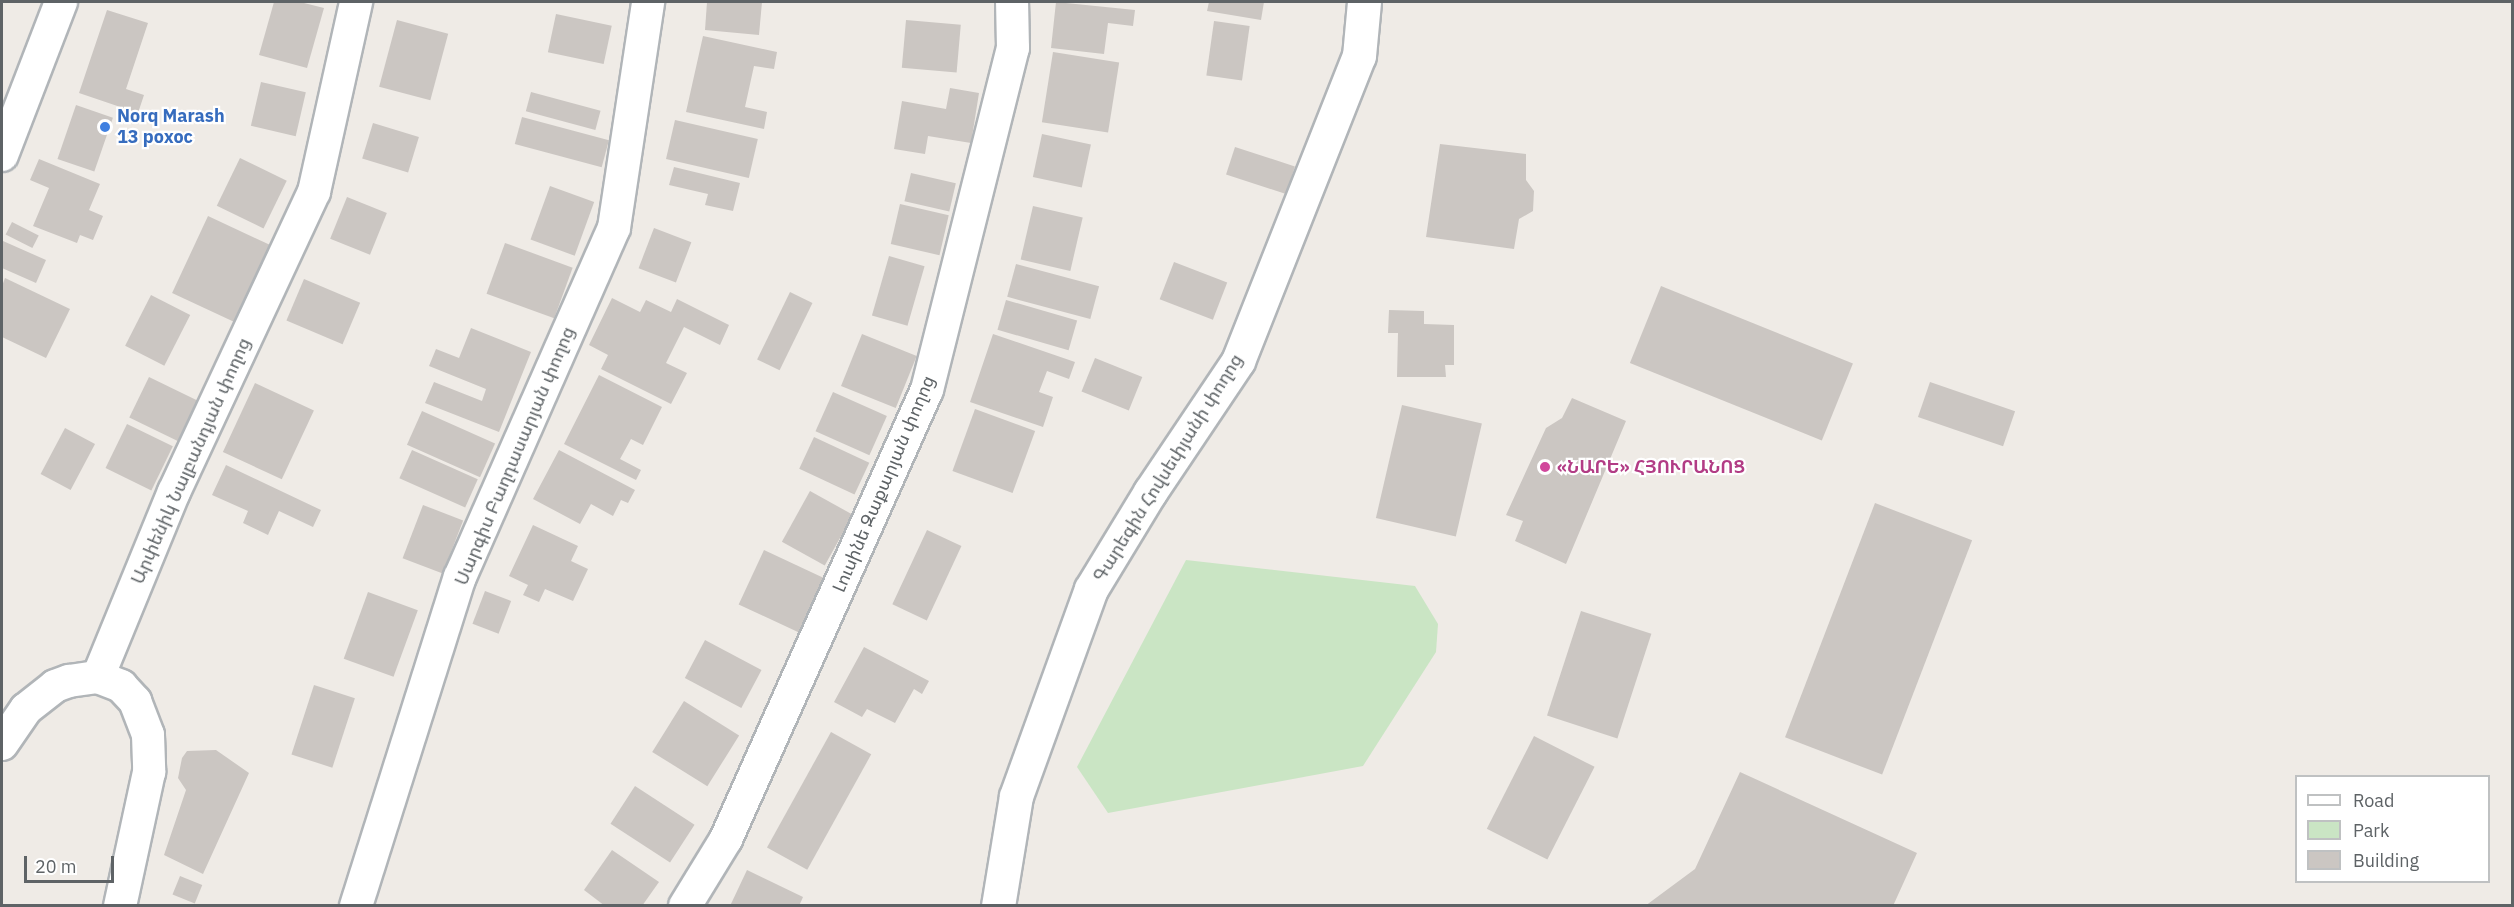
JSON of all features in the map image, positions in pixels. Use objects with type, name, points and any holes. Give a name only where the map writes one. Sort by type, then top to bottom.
[{"type":"main road","name":"Գարեգին Հովսեփյանի փողոց","points":[[998,906],[1016,796],[1091,589],[1150,492],[1238,361],[1359,56],[1364,2]]},
{"type":"street","points":[[2,155],[61,2]]},
{"type":"street","name":"Արփենիկ Նալբանդյան փողոց","points":[[98,677],[174,492],[314,192],[356,2]]},
{"type":"street","name":"Սարգիս Բաղդասարյան փողոց","points":[[356,906],[460,577],[614,228],[648,2]]},
{"type":"street","name":"Լուսինե Զաքարյան փողոց","points":[[685,906],[726,839],[927,390],[1013,48],[1012,2]]},
{"type":"street","points":[[2,744],[40,697],[69,681],[98,677],[121,686],[135,701],[144,718],[150,753],[120,906]]},
{"type":"green space","points":[[1186,560],[1415,586],[1438,624],[1436,652],[1363,766],[1108,813],[1077,767]]},
{"type":"building","points":[[274,2],[300,2],[324,8],[307,68],[259,55]]},
{"type":"building","points":[[707,2],[762,2],[759,35],[705,30]]},
{"type":"building","points":[[1056,2],[1135,10],[1133,26],[1108,23],[1104,54],[1051,48]]},
{"type":"building","points":[[1209,2],[1264,2],[1261,20],[1207,11]]},
{"type":"building","points":[[107,10],[148,23],[126,89],[144,95],[138,113],[79,93]]},
{"type":"building","points":[[556,14],[612,26],[604,64],[548,52]]},
{"type":"building","points":[[397,20],[448,34],[430,100],[379,87]]},
{"type":"building","points":[[906,20],[961,25],[957,73],[902,68]]},
{"type":"building","points":[[1214,21],[1250,26],[1242,80],[1206,75]]},
{"type":"building","points":[[703,36],[777,52],[774,69],[754,66],[745,107],[767,112],[764,129],[686,112]]},
{"type":"building","points":[[1053,52],[1119,62],[1108,133],[1042,122]]},
{"type":"building","points":[[261,82],[306,92],[296,136],[251,126]]},
{"type":"building","points":[[950,88],[979,93],[971,143],[928,136],[925,154],[894,149],[902,101],[946,109]]},
{"type":"building","points":[[531,92],[601,111],[595,130],[526,111]]},
{"type":"building","points":[[76,105],[113,118],[94,172],[57,159]]},
{"type":"building","points":[[522,117],[609,140],[602,167],[515,144]]},
{"type":"building","points":[[675,120],[758,139],[749,178],[666,159]]},
{"type":"building","points":[[373,123],[419,137],[408,172],[362,158]]},
{"type":"building","points":[[1042,134],[1091,144],[1082,187],[1033,177]]},
{"type":"building","points":[[1440,144],[1526,154],[1526,180],[1534,191],[1533,211],[1519,219],[1514,249],[1426,237]]},
{"type":"building","points":[[1235,147],[1295,166],[1286,194],[1226,175]]},
{"type":"building","points":[[240,158],[287,181],[264,228],[217,206]]},
{"type":"building","points":[[39,159],[100,184],[89,210],[103,216],[93,240],[80,235],[77,243],[33,226],[49,188],[30,180]]},
{"type":"building","points":[[674,167],[740,183],[733,211],[705,205],[708,194],[669,185]]},
{"type":"building","points":[[911,173],[956,183],[949,212],[904,201]]},
{"type":"building","points":[[550,186],[594,202],[575,256],[531,240]]},
{"type":"building","points":[[347,197],[387,213],[370,255],[330,239]]},
{"type":"building","points":[[900,204],[949,215],[939,255],[891,244]]},
{"type":"building","points":[[1033,206],[1083,217],[1070,271],[1021,260]]},
{"type":"building","points":[[208,216],[278,249],[242,326],[172,293]]},
{"type":"building","points":[[12,222],[39,236],[32,248],[6,234]]},
{"type":"building","points":[[654,228],[691,242],[676,282],[639,268]]},
{"type":"building","points":[[3,241],[46,260],[36,283],[2,268]]},
{"type":"building","points":[[505,243],[573,268],[554,318],[487,294]]},
{"type":"building","points":[[889,256],[925,266],[907,326],[872,316]]},
{"type":"building","points":[[1174,262],[1227,282],[1213,320],[1160,299]]},
{"type":"building","points":[[1016,264],[1099,286],[1090,319],[1007,297]]},
{"type":"building","points":[[5,278],[70,309],[46,358],[2,337],[2,286]]},
{"type":"building","points":[[304,279],[360,303],[343,344],[286,320]]},
{"type":"building","points":[[1661,286],[1853,364],[1822,440],[1630,363]]},
{"type":"building","points":[[790,292],[812,303],[780,370],[757,359]]},
{"type":"building","points":[[151,295],[190,315],[164,366],[125,346]]},
{"type":"building","points":[[612,298],[640,312],[646,300],[671,312],[677,299],[729,325],[720,345],[684,327],[666,363],[687,373],[671,404],[601,369],[608,355],[589,345]]},
{"type":"building","points":[[1006,300],[1077,320],[1069,350],[997,330]]},
{"type":"building","points":[[1389,310],[1424,311],[1424,324],[1454,325],[1454,365],[1445,365],[1446,377],[1397,377],[1398,333],[1388,333]]},
{"type":"building","points":[[471,328],[531,352],[499,432],[425,403],[434,382],[482,401],[486,389],[429,366],[436,349],[459,358]]},
{"type":"building","points":[[862,334],[917,356],[896,408],[841,386]]},
{"type":"building","points":[[993,334],[1075,362],[1069,379],[1047,371],[1039,392],[1053,397],[1043,427],[970,402]]},
{"type":"building","points":[[1095,358],[1142,377],[1129,410],[1082,391]]},
{"type":"building","points":[[599,375],[662,407],[643,445],[631,439],[620,459],[641,470],[636,480],[564,444]]},
{"type":"building","points":[[149,377],[198,401],[179,442],[129,417]]},
{"type":"building","points":[[1930,382],[2015,411],[2003,446],[1918,417]]},
{"type":"building","points":[[255,383],[314,410],[282,479],[223,452]]},
{"type":"building","points":[[833,392],[887,416],[869,455],[816,431]]},
{"type":"building","points":[[1572,398],[1626,421],[1566,564],[1515,541],[1523,521],[1506,515],[1546,428],[1562,418]]},
{"type":"building","points":[[1402,405],[1482,423],[1456,536],[1376,518]]},
{"type":"building","points":[[975,409],[1035,431],[1013,493],[952,471]]},
{"type":"building","points":[[422,411],[495,444],[480,477],[407,445]]},
{"type":"building","points":[[127,424],[173,446],[151,490],[106,468]]},
{"type":"building","points":[[65,428],[95,444],[71,490],[41,474]]},
{"type":"building","points":[[814,437],[869,463],[854,495],[799,469]]},
{"type":"building","points":[[412,450],[478,479],[465,508],[399,478]]},
{"type":"building","points":[[559,450],[635,490],[628,503],[621,500],[613,516],[591,504],[580,524],[533,499]]},
{"type":"building","points":[[226,465],[321,510],[313,527],[279,511],[268,535],[243,523],[248,511],[212,495]]},
{"type":"building","points":[[810,491],[853,515],[825,565],[782,542]]},
{"type":"building","points":[[1875,503],[1972,540],[1882,775],[1785,737]]},
{"type":"building","points":[[423,505],[463,520],[443,574],[403,558]]},
{"type":"building","points":[[533,525],[578,546],[571,561],[588,569],[573,601],[545,589],[539,602],[523,595],[528,585],[509,576]]},
{"type":"building","points":[[927,530],[961,546],[927,620],[892,604]]},
{"type":"building","points":[[764,550],[824,578],[798,632],[739,604]]},
{"type":"building","points":[[485,591],[511,601],[499,634],[472,624]]},
{"type":"building","points":[[368,592],[418,610],[394,677],[344,659]]},
{"type":"building","points":[[1581,611],[1651,634],[1617,738],[1547,716]]},
{"type":"building","points":[[705,640],[762,670],[741,708],[685,678]]},
{"type":"building","points":[[864,647],[929,681],[922,694],[914,689],[895,723],[867,709],[862,717],[834,702]]},
{"type":"building","points":[[314,685],[355,698],[332,768],[291,754]]},
{"type":"building","points":[[684,701],[739,735],[707,786],[652,752]]},
{"type":"building","points":[[831,732],[871,754],[807,870],[767,847]]},
{"type":"building","points":[[1534,736],[1595,767],[1547,860],[1487,829]]},
{"type":"building","points":[[216,750],[249,773],[203,874],[164,855],[186,790],[178,778],[182,758],[187,751]]},
{"type":"building","points":[[1740,772],[1917,853],[1893,906],[1645,906],[1695,869]]},
{"type":"building","points":[[635,786],[695,825],[670,862],[610,824]]},
{"type":"building","points":[[612,850],[659,882],[642,906],[605,906],[584,890]]},
{"type":"building","points":[[747,870],[803,897],[799,906],[730,906]]},
{"type":"building","points":[[180,876],[202,885],[195,904],[173,895]]},
{"type":"place","name":"Norq Marash 13 poxoc","points":[[105,127]]},
{"type":"place","name":"«ՆԱՐԵ» ՀՅՈՒՐԱՆՈՑ","points":[[1545,467]]}]
